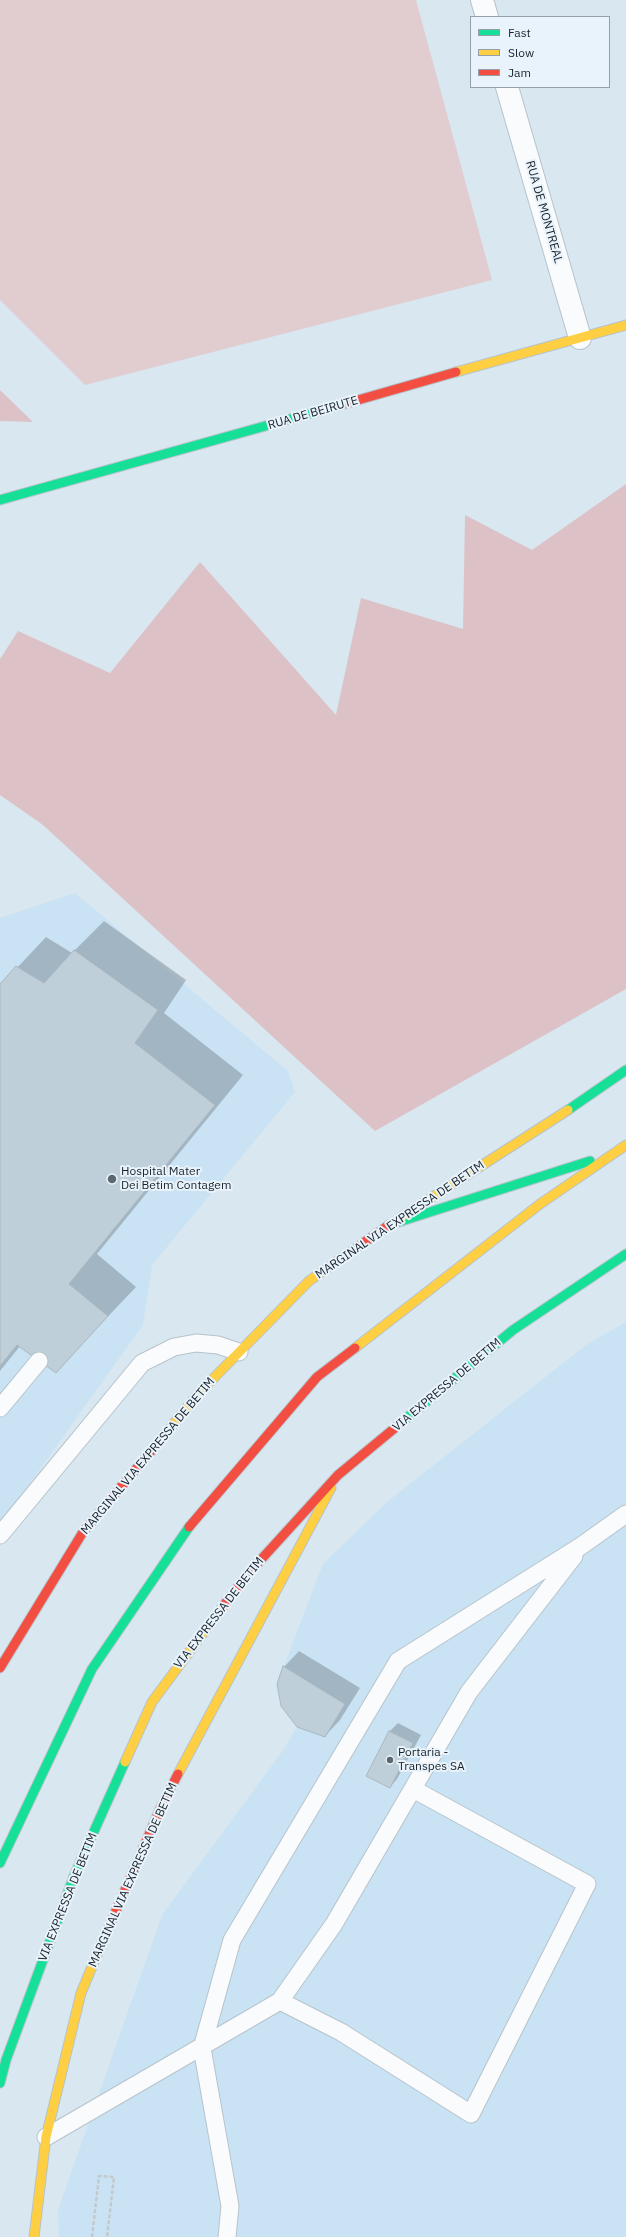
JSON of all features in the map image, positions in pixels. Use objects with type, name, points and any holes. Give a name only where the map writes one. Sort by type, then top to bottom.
[{"type":"main road","name":"RUA DE BEIRUTE","points":[[0,500],[626,324]]},
{"type":"main road","name":"MARGINAL VIA EXPRESSA DE BETIM","points":[[0,1668],[83,1532],[198,1394],[309,1281],[389,1225],[603,1087],[626,1070]]},
{"type":"main road","points":[[0,1863],[92,1669],[196,1517],[317,1377],[540,1204],[626,1145]]},
{"type":"main road","points":[[389,1225],[610,1155]]},
{"type":"main road","name":"VIA EXPRESSA DE BETIM","points":[[0,2083],[6,2060],[74,1876],[152,1702],[246,1575],[338,1475],[513,1330],[626,1254]]},
{"type":"main road","name":"MARGINAL VIA EXPRESSA DE BETIM","points":[[34,2237],[46,2137],[81,1993],[161,1807],[338,1475]]},
{"type":"street","points":[[482,0],[487,16]]},
{"type":"street","name":"RUA DE MONTREAL","points":[[507,88],[580,338]]},
{"type":"lane","points":[[0,1535],[142,1363],[174,1347],[196,1343],[218,1345],[239,1352]]},
{"type":"lane","points":[[0,1408],[39,1361]]},
{"type":"lane","points":[[227,2237],[230,2206],[202,2048],[232,1940],[398,1661],[581,1546],[626,1514]]},
{"type":"lane","points":[[46,2137],[280,2002],[334,1924],[469,1692],[581,1546]]},
{"type":"lane","points":[[280,2002],[341,2032],[471,2114],[587,1884],[413,1789]]},
{"type":"path","points":[[92,2237],[99,2176],[114,2177],[107,2237]]},
{"type":"shaded area","points":[[0,0],[416,0],[492,280],[85,385],[0,300]]},
{"type":"shaded area","points":[[0,390],[33,422],[0,421]]},
{"type":"shaded area","points":[[626,484],[626,989],[375,1131],[43,825],[0,795],[0,659],[18,631],[110,673],[200,562],[336,715],[361,598],[463,629],[465,515],[532,550]]},
{"type":"shaded area","name":"Hospital Mater Dei Betim Contagem","points":[[75,893],[288,1071],[295,1092],[152,1265],[143,1325],[0,1525],[0,918]]},
{"type":"shaded area","points":[[626,1322],[626,2237],[59,2237],[58,2210],[162,1915],[284,1749],[297,1727],[281,1706],[277,1684],[323,1564],[387,1502],[586,1345]]},
{"type":"building","points":[[74,950],[158,1010],[135,1043],[215,1105],[69,1284],[108,1316],[56,1373],[17,1345],[0,1366],[0,984],[16,966],[44,983]]},
{"type":"building","points":[[283,1666],[345,1704],[325,1737],[297,1727],[281,1706],[277,1684]]},
{"type":"building","name":"Portaria - Transpes SA","points":[[389,1731],[413,1743],[390,1788],[366,1776]]},
{"type":"traffic: fast","points":[[0,500],[337,406]]},
{"type":"traffic: fast","points":[[568,1110],[626,1070]]},
{"type":"traffic: fast","points":[[389,1225],[590,1161]]},
{"type":"traffic: fast","points":[[402,1422],[513,1330],[626,1254]]},
{"type":"traffic: fast","points":[[0,1863],[92,1669],[189,1527]]},
{"type":"traffic: fast","points":[[0,2083],[6,2060],[74,1876],[125,1762]]},
{"type":"traffic: slow","points":[[456,372],[626,325]]},
{"type":"traffic: slow","points":[[400,1218],[568,1110]]},
{"type":"traffic: slow","points":[[355,1348],[540,1204],[626,1145]]},
{"type":"traffic: slow","points":[[152,1450],[198,1394],[309,1281],[333,1264]]},
{"type":"traffic: slow","points":[[178,1774],[331,1488]]},
{"type":"traffic: slow","points":[[125,1762],[152,1702],[224,1605]]},
{"type":"traffic: slow","points":[[34,2237],[46,2137],[81,1993],[102,1943]]},
{"type":"traffic: jam","points":[[337,406],[456,372]]},
{"type":"traffic: jam","points":[[333,1264],[389,1225]]},
{"type":"traffic: jam","points":[[189,1527],[317,1377],[355,1348]]},
{"type":"traffic: jam","points":[[224,1605],[247,1575],[338,1475],[402,1422]]},
{"type":"traffic: jam","points":[[0,1668],[83,1532],[152,1450]]},
{"type":"traffic: jam","points":[[102,1943],[161,1807],[178,1774]]},
{"type":"place","name":"Hospital Mater Dei Betim Contagem","points":[[112,1179]]},
{"type":"place","name":"Portaria - Transpes SA","points":[[390,1760]]}]
